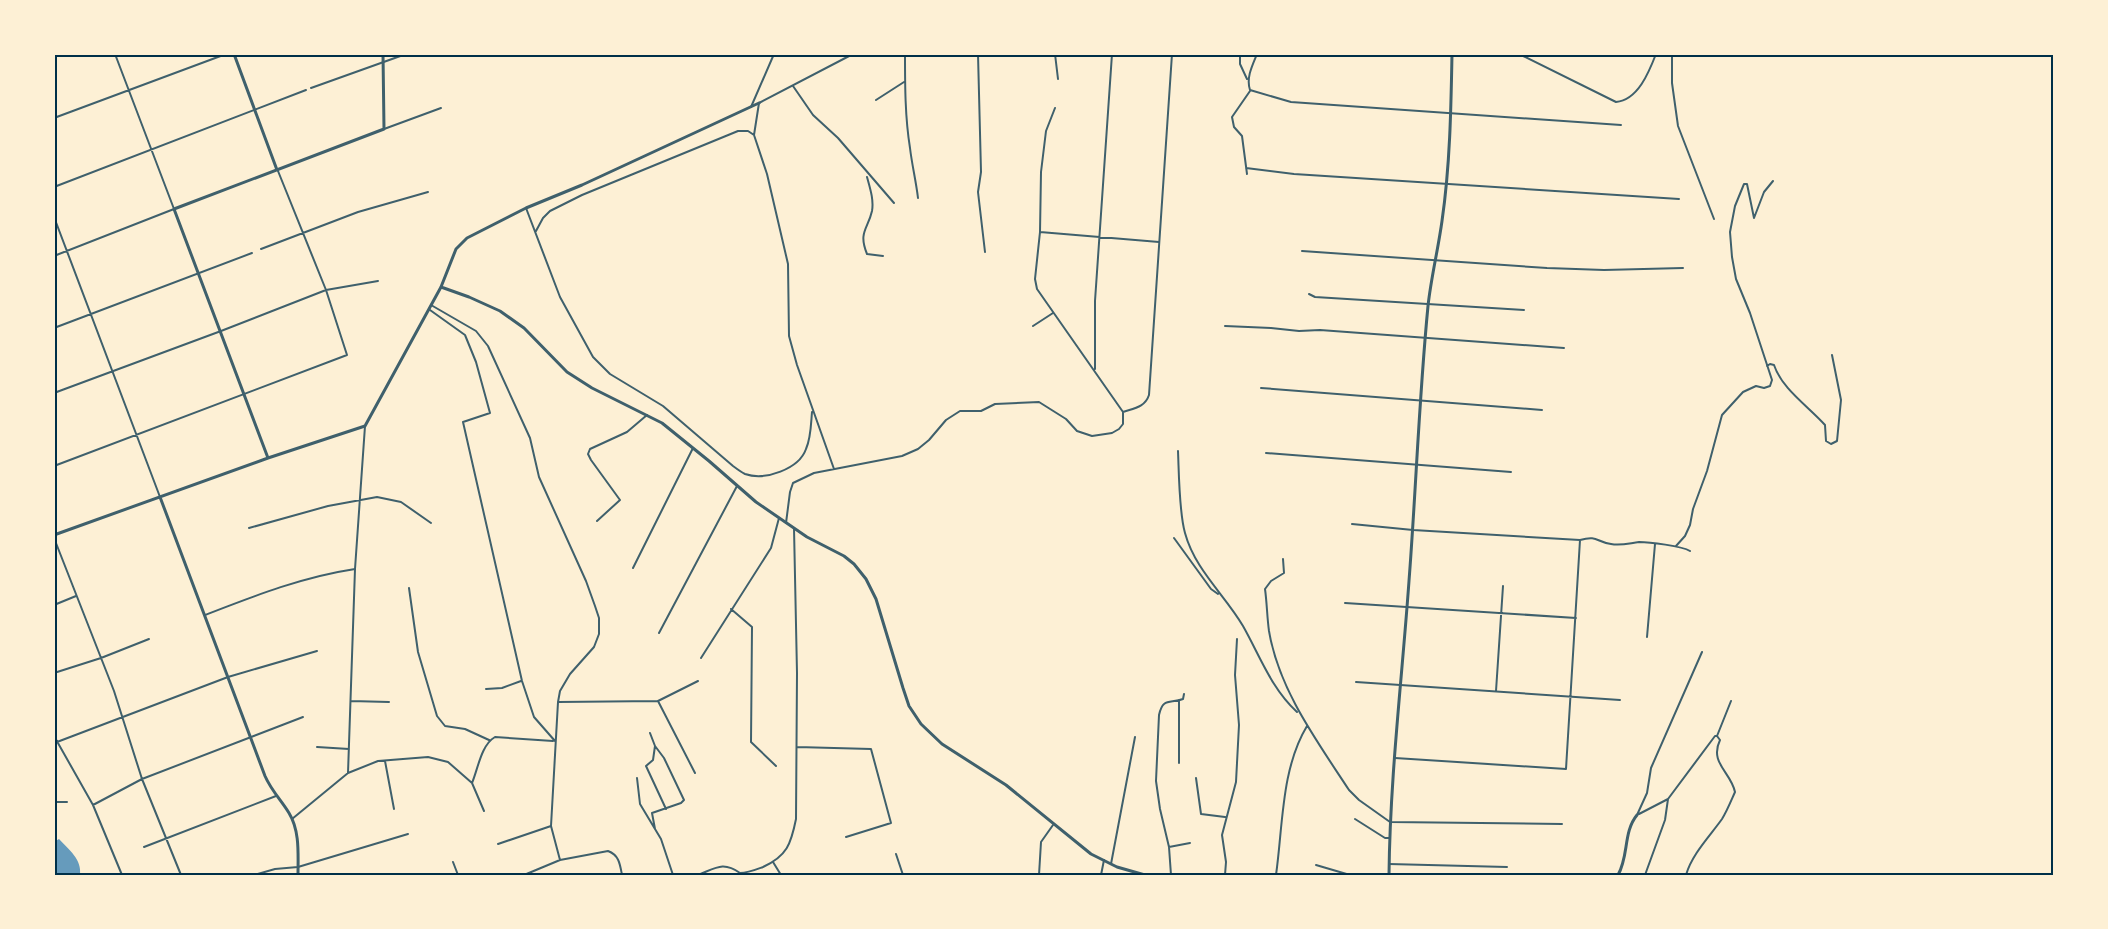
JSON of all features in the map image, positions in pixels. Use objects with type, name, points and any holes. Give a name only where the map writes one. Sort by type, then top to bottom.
[{"type":"street","points":[[115,54],[222,331],[268,458]]},
{"type":"street","points":[[54,118],[226,54]]},
{"type":"street","points":[[54,466],[347,356],[326,290],[277,170],[234,54]]},
{"type":"street","points":[[382,54],[384,129]]},
{"type":"street","points":[[311,88],[406,54]]},
{"type":"street","points":[[751,107],[774,54]]},
{"type":"street","points":[[348,773],[355,569],[366,426],[441,287],[456,249],[467,238],[487,226],[751,107],[853,54]]},
{"type":"street","points":[[905,54],[910,149],[918,198]]},
{"type":"street","points":[[978,54],[981,172],[978,192],[985,252]]},
{"type":"street","points":[[1055,54],[1058,79]]},
{"type":"street","points":[[1095,370],[1095,301],[1112,54]]},
{"type":"street","points":[[1123,412],[1142,406],[1149,395],[1172,54]]},
{"type":"street","points":[[1240,54],[1240,64],[1251,91]]},
{"type":"street","points":[[1248,81],[1257,54]]},
{"type":"street","points":[[1389,875],[1390,822],[1413,530],[1420,400],[1429,303],[1446,184],[1452,54]]},
{"type":"street","points":[[1519,54],[1616,102],[1633,95],[1639,88],[1656,54]]},
{"type":"street","points":[[1672,54],[1672,83],[1678,126],[1714,219]]},
{"type":"street","points":[[876,100],[905,81]]},
{"type":"street","points":[[793,86],[813,115],[838,138],[894,203]]},
{"type":"street","points":[[54,187],[306,90]]},
{"type":"street","points":[[1251,91],[1291,102],[1621,125]]},
{"type":"street","points":[[1247,174],[1242,136],[1234,127],[1232,117],[1251,91]]},
{"type":"street","points":[[759,103],[754,135],[788,264],[789,336],[834,469]]},
{"type":"street","points":[[54,256],[441,108]]},
{"type":"street","points":[[786,524],[793,483],[814,473],[902,456],[918,449],[946,420],[960,411],[981,411],[995,404],[1039,402],[1066,419],[1077,431],[1092,436],[1112,433],[1119,429],[1123,412],[1037,289],[1035,279],[1040,232],[1041,172],[1046,131],[1056,108]]},
{"type":"street","points":[[536,231],[550,211],[582,195],[738,131],[748,131],[754,135]]},
{"type":"street","points":[[1246,168],[1294,174],[1679,199]]},
{"type":"street","points":[[867,174],[872,213],[864,231],[864,247],[867,254],[883,256]]},
{"type":"street","points":[[1676,546],[1685,536],[1690,525],[1722,415],[1749,387],[1764,388],[1770,386],[1772,381],[1750,313],[1736,279],[1730,232],[1735,206],[1744,184],[1748,184],[1754,218],[1762,195],[1773,181]]},
{"type":"street","points":[[261,249],[358,212],[428,192]]},
{"type":"street","points":[[526,208],[560,297],[593,357],[610,374],[663,406],[745,474],[757,476],[783,470],[796,462],[806,450],[812,409]]},
{"type":"street","points":[[54,217],[265,776],[292,819],[296,831],[298,875]]},
{"type":"street","points":[[1040,232],[1159,242]]},
{"type":"street","points":[[1302,251],[1604,270],[1683,268]]},
{"type":"street","points":[[54,328],[252,253]]},
{"type":"street","points":[[54,393],[326,290],[378,280]]},
{"type":"street","points":[[441,287],[500,311],[524,328],[567,372],[592,388],[662,423],[736,486],[786,524],[844,556],[863,574],[881,612],[909,706],[921,724],[942,744],[1006,785],[1091,854],[1111,864],[1145,875]]},
{"type":"street","points":[[1309,294],[1315,297],[1524,310]]},
{"type":"street","points":[[430,307],[465,335],[476,362],[490,413],[463,422],[522,681],[534,717],[555,741]]},
{"type":"street","points":[[430,307],[476,331],[488,346],[530,438],[538,477],[586,581],[598,618],[599,634],[594,647],[570,674],[560,692],[558,702],[551,826],[560,860]]},
{"type":"street","points":[[1033,326],[1054,312]]},
{"type":"street","points":[[1226,326],[1563,348]]},
{"type":"street","points":[[1767,366],[1774,365],[1776,372],[1788,388],[1825,425],[1826,441],[1831,444],[1837,441],[1841,400],[1832,355]]},
{"type":"street","points":[[1261,388],[1542,410]]},
{"type":"street","points":[[597,521],[620,500],[591,460],[588,454],[590,449],[627,432],[646,415]]},
{"type":"street","points":[[181,875],[142,779],[101,658],[54,537],[268,458],[366,426]]},
{"type":"street","points":[[633,568],[693,448]]},
{"type":"street","points":[[1178,451],[1185,532],[1190,546],[1221,596],[1244,627],[1270,679],[1299,714],[1349,790],[1359,800],[1390,822],[1562,824]]},
{"type":"street","points":[[1266,453],[1511,472]]},
{"type":"street","points":[[659,633],[736,486]]},
{"type":"street","points":[[249,528],[328,506],[376,497],[400,502],[431,523]]},
{"type":"street","points":[[700,658],[771,548],[779,518]]},
{"type":"street","points":[[1352,524],[1580,540],[1592,537],[1610,544],[1638,542],[1676,546],[1690,551]]},
{"type":"street","points":[[698,875],[722,866],[729,866],[740,873],[746,873],[773,862],[780,857],[792,836],[796,819],[797,673],[794,528]]},
{"type":"street","points":[[1174,538],[1211,589],[1221,596]]},
{"type":"street","points":[[1395,758],[1566,769],[1580,540]]},
{"type":"street","points":[[1647,637],[1655,544]]},
{"type":"street","points":[[1283,559],[1284,573],[1271,581],[1266,589],[1269,632],[1280,668],[1299,714]]},
{"type":"street","points":[[205,615],[273,589],[325,573],[355,569]]},
{"type":"street","points":[[1496,692],[1503,586]]},
{"type":"street","points":[[409,588],[418,652],[437,716],[445,726],[465,729],[489,740],[501,736],[555,741]]},
{"type":"street","points":[[54,605],[76,596]]},
{"type":"street","points":[[1345,603],[1576,618]]},
{"type":"street","points":[[731,609],[752,627],[751,742],[776,766]]},
{"type":"street","points":[[54,673],[150,639]]},
{"type":"street","points":[[1225,875],[1226,862],[1222,835],[1236,782],[1239,725],[1235,675],[1236,639]]},
{"type":"street","points":[[57,742],[228,677],[317,651]]},
{"type":"street","points":[[1618,875],[1624,862],[1628,832],[1647,793],[1651,768],[1702,652]]},
{"type":"street","points":[[486,689],[501,688],[522,681]]},
{"type":"street","points":[[558,702],[658,701],[698,681]]},
{"type":"street","points":[[1356,682],[1620,700]]},
{"type":"street","points":[[1172,875],[1170,847],[1160,809],[1156,781],[1159,715],[1165,702],[1184,699],[1184,694]]},
{"type":"street","points":[[1179,700],[1179,763]]},
{"type":"street","points":[[351,701],[389,702]]},
{"type":"street","points":[[658,701],[695,773]]},
{"type":"street","points":[[1637,815],[1668,799],[1717,736],[1731,701]]},
{"type":"street","points":[[93,805],[142,779],[303,717]]},
{"type":"street","points":[[1276,875],[1286,780],[1300,738],[1307,726]]},
{"type":"street","points":[[651,733],[655,746],[664,758],[684,800],[651,815],[655,829]]},
{"type":"street","points":[[54,736],[93,805],[122,875]]},
{"type":"street","points":[[1111,864],[1135,736]]},
{"type":"street","points":[[1686,875],[1689,866],[1722,819],[1735,792],[1718,762],[1717,746],[1720,740],[1717,736]]},
{"type":"street","points":[[472,783],[489,740]]},
{"type":"street","points":[[655,746],[653,760],[646,766],[666,809]]},
{"type":"street","points":[[317,747],[349,749]]},
{"type":"street","points":[[796,747],[871,749],[891,822],[846,837]]},
{"type":"street","points":[[292,819],[348,773],[368,764],[428,758],[448,762],[472,783],[484,811]]},
{"type":"street","points":[[385,761],[394,809]]},
{"type":"street","points":[[637,778],[640,804],[663,844],[673,875]]},
{"type":"street","points":[[1196,778],[1201,814],[1226,817]]},
{"type":"street","points":[[144,846],[276,796]]},
{"type":"street","points":[[1645,875],[1665,820],[1668,799]]},
{"type":"street","points":[[54,802],[67,802]]},
{"type":"street","points":[[1356,819],[1385,838],[1390,838]]},
{"type":"street","points":[[1039,875],[1041,842],[1054,824]]},
{"type":"street","points":[[498,844],[551,826]]},
{"type":"street","points":[[254,875],[275,869],[298,867],[408,834]]},
{"type":"street","points":[[1170,847],[1190,843]]},
{"type":"street","points":[[524,875],[560,860],[608,851],[617,857],[622,875]]},
{"type":"street","points":[[896,854],[903,875]]},
{"type":"street","points":[[1101,875],[1104,860]]},
{"type":"street","points":[[453,862],[458,875]]},
{"type":"street","points":[[773,862],[781,875]]},
{"type":"street","points":[[1389,864],[1507,867]]},
{"type":"street","points":[[1316,865],[1350,875]]},
{"type":"water","points":[[59,839],[77,859],[80,875],[54,875],[54,842]]}]
